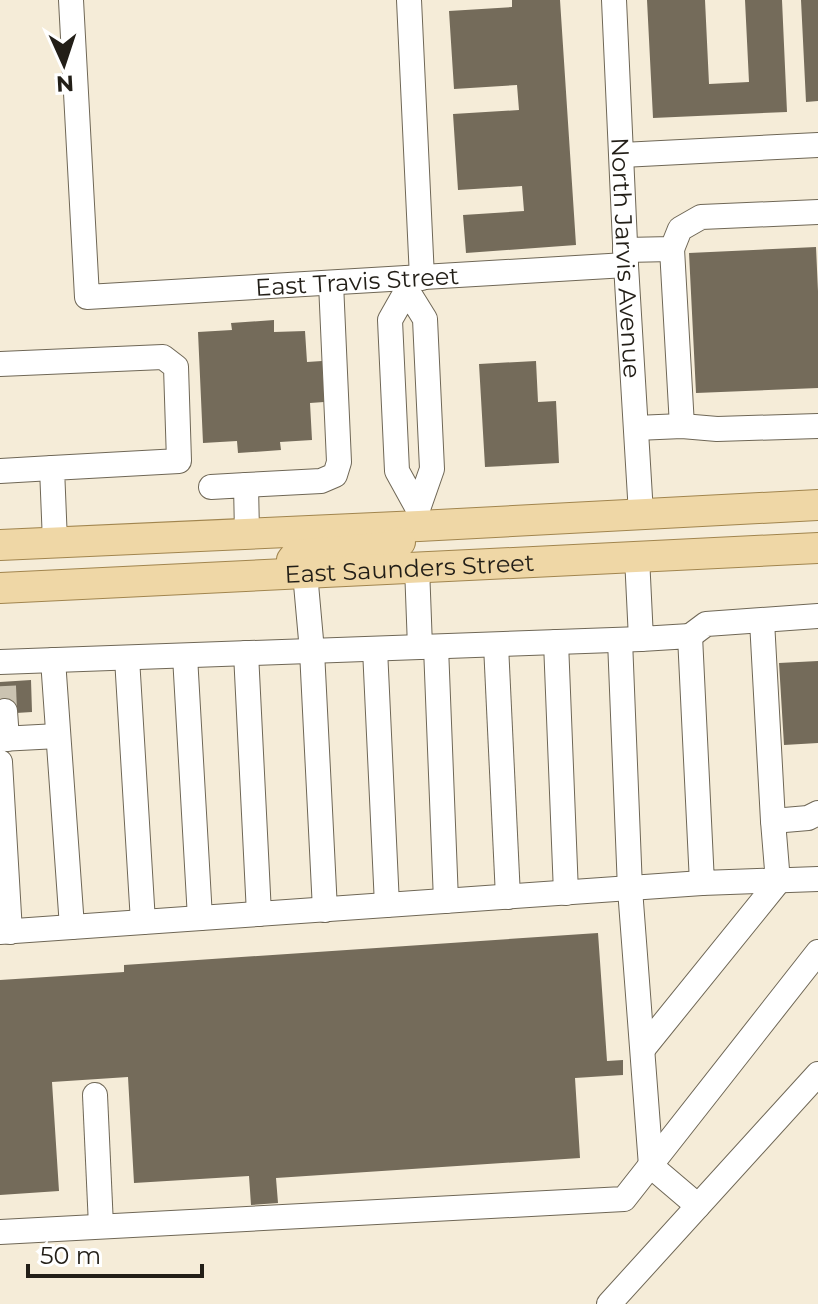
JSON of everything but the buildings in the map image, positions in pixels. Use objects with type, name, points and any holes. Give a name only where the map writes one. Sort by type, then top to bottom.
[{"type":"main road","name":"East Saunders Street","points":[[0,545],[247,533],[419,518],[641,514],[818,505]]},
{"type":"main road","points":[[290,574],[296,555],[389,547],[411,537],[419,518]]},
{"type":"main road","name":"East Saunders Street","points":[[0,588],[818,548]]},
{"type":"street","name":"East Travis Street","points":[[71,0],[87,297],[331,283],[412,282],[626,258],[672,249]]},
{"type":"street","points":[[409,0],[412,282],[425,319],[432,469],[419,518]]},
{"type":"street","name":"North Jarvis Avenue","points":[[614,0],[641,514]]},
{"type":"street","points":[[622,155],[818,145]]},
{"type":"street","points":[[682,426],[672,249],[680,229],[701,217],[818,212]]},
{"type":"street","points":[[412,282],[390,320],[397,471],[419,518]]},
{"type":"street","points":[[211,487],[321,481],[335,475],[339,462],[331,283]]},
{"type":"street","points":[[0,364],[163,357],[176,367],[179,461],[0,471]]},
{"type":"street","points":[[636,428],[818,426]]},
{"type":"street","points":[[52,468],[55,542]]},
{"type":"street","points":[[246,485],[247,533]]},
{"type":"street","points":[[637,557],[631,640],[630,889],[651,1166],[698,1206]]},
{"type":"street","points":[[417,567],[428,647],[446,901]]},
{"type":"street","points":[[290,574],[312,651],[325,910]]},
{"type":"street","points":[[2,670],[53,660],[631,640],[690,636],[706,624],[818,616]]},
{"type":"street","points":[[643,1049],[778,882],[762,621]]},
{"type":"street","points":[[690,636],[702,883]]},
{"type":"street","points":[[556,642],[566,893]]},
{"type":"street","points":[[496,645],[508,897]]},
{"type":"street","points":[[375,649],[387,905]]},
{"type":"street","points":[[246,653],[259,914]]},
{"type":"street","points":[[185,656],[200,918]]},
{"type":"street","points":[[127,658],[143,922]]},
{"type":"street","points":[[53,660],[72,927]]},
{"type":"street","points":[[5,711],[2,746],[5,932],[702,883],[818,879]]},
{"type":"street","points":[[2,746],[58,736]]},
{"type":"street","points":[[773,821],[808,818],[818,813]]},
{"type":"street","points":[[0,1232],[624,1199],[818,952]]},
{"type":"street","points":[[609,1304],[818,1074]]},
{"type":"street","points":[[95,1095],[101,1226]]},
{"type":"tunnel","points":[[4,686],[5,711]]}]
